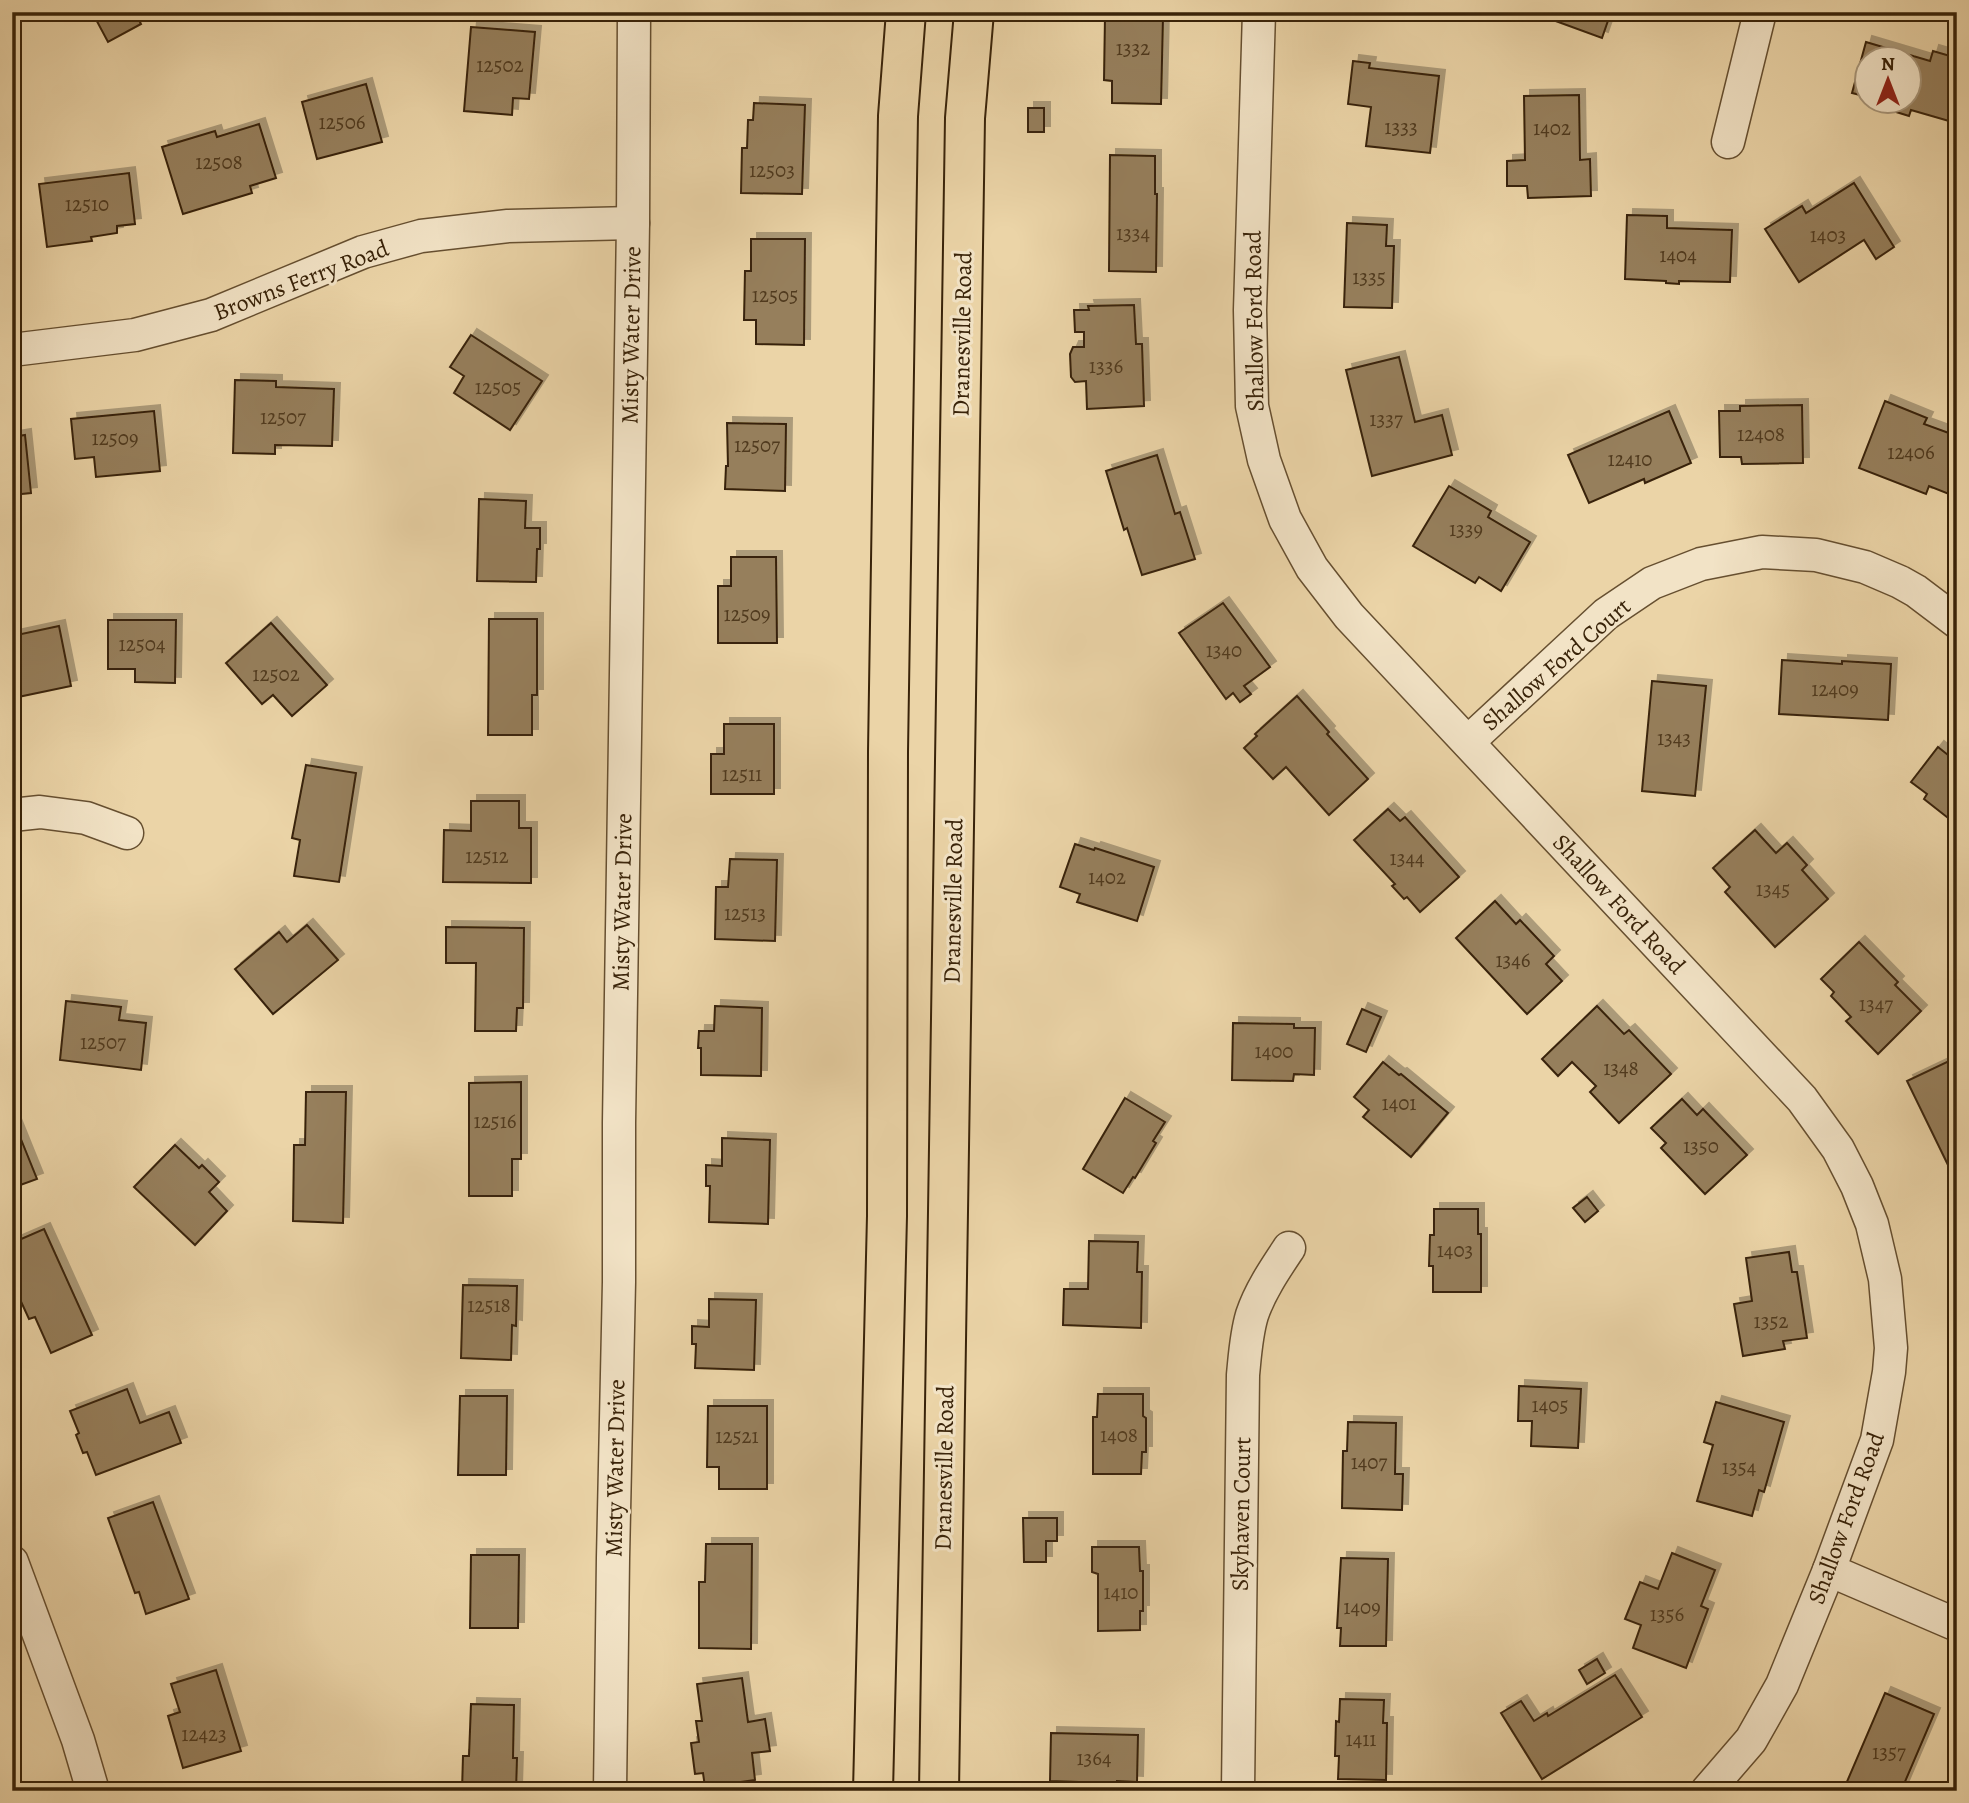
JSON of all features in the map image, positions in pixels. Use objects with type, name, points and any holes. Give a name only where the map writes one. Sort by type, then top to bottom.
[{"type":"main road","points":[[873,1791],[887,1216],[888,765],[897,144],[906,12]]},
{"type":"main road","name":"Dranesville Road","points":[[939,1791],[965,118],[974,12]]},
{"type":"street","name":"Misty Water Drive","points":[[610,1791],[634,12]]},
{"type":"street","name":"Shallow Ford Road","points":[[1259,12],[1250,310],[1252,406],[1264,460],[1285,519],[1312,568],[1349,616],[1802,1099],[1838,1149],[1857,1185],[1872,1224],[1885,1279],[1891,1348],[1877,1440],[1829,1570],[1782,1685],[1751,1740],[1707,1791]]},
{"type":"street","points":[[1728,142],[1760,12]]},
{"type":"street","name":"Browns Ferry Road","points":[[12,350],[135,335],[211,315],[363,252],[421,236],[508,226],[633,223]]},
{"type":"street","name":"Shallow Ford Court","points":[[1468,742],[1606,614],[1652,583],[1701,564],[1762,552],[1816,555],[1865,567],[1900,582],[1957,622]]},
{"type":"street","points":[[12,815],[40,812],[86,818],[127,833]]},
{"type":"street","name":"Skyhaven Court","points":[[1238,1791],[1244,1365],[1252,1315],[1264,1287],[1289,1248]]},
{"type":"street","points":[[12,1562],[78,1740],[93,1791]]},
{"type":"street","points":[[1829,1570],[1957,1625]]},
{"type":"building","points":[[92,12],[153,12],[139,20],[141,24],[108,42]]},
{"type":"building","points":[[1531,12],[1611,12],[1602,38]]},
{"type":"building","points":[[1105,16],[1163,17],[1161,104],[1112,103],[1112,81],[1104,80]]},
{"type":"building","points":[[471,27],[535,32],[529,99],[513,98],[512,115],[464,111]]},
{"type":"building","points":[[1933,51],[1957,58],[1957,96],[1949,121],[1924,114],[1924,59],[1930,61]]},
{"type":"building","points":[[1353,61],[1370,63],[1369,68],[1439,76],[1430,153],[1366,146],[1371,107],[1348,104]]},
{"type":"building","points":[[366,84],[382,142],[317,159],[302,102]]},
{"type":"building","points":[[1579,95],[1580,160],[1590,159],[1591,196],[1528,198],[1527,186],[1507,186],[1507,161],[1525,160],[1524,96]]},
{"type":"building","points":[[754,103],[805,105],[802,194],[741,193],[742,148],[747,148],[748,120],[753,120]]},
{"type":"building","points":[[1028,108],[1044,108],[1044,132],[1028,132]]},
{"type":"building","points":[[259,124],[276,178],[250,186],[252,193],[183,214],[162,147],[215,131],[217,137]]},
{"type":"building","points":[[1110,155],[1155,156],[1156,272],[1109,271]]},
{"type":"building","points":[[129,173],[135,224],[117,226],[117,233],[91,237],[92,241],[47,247],[39,184]]},
{"type":"building","points":[[1854,183],[1894,247],[1876,259],[1864,240],[1799,282],[1765,229],[1802,206],[1806,213]]},
{"type":"building","points":[[1627,215],[1667,216],[1667,228],[1732,230],[1730,282],[1679,281],[1679,284],[1625,279]]},
{"type":"building","points":[[1347,223],[1387,225],[1386,246],[1394,246],[1392,308],[1344,307]]},
{"type":"building","points":[[751,239],[805,239],[804,345],[756,344],[756,320],[744,320],[745,271],[751,271]]},
{"type":"building","points":[[1134,305],[1136,344],[1142,344],[1144,406],[1087,409],[1086,381],[1075,382],[1071,377],[1070,354],[1073,347],[1084,347],[1084,332],[1075,332],[1074,310],[1089,310],[1088,306]]},
{"type":"building","points":[[471,335],[542,381],[510,430],[454,393],[464,376],[450,367]]},
{"type":"building","points":[[1399,357],[1415,422],[1442,415],[1452,455],[1372,476],[1346,370]]},
{"type":"building","points":[[235,380],[276,381],[276,387],[334,389],[332,446],[275,445],[275,454],[233,453]]},
{"type":"building","points":[[1885,401],[1927,418],[1924,424],[1957,436],[1957,488],[1954,496],[1929,486],[1926,494],[1859,468]]},
{"type":"building","points":[[1802,405],[1803,463],[1742,464],[1741,457],[1720,457],[1719,411],[1740,411],[1740,406]]},
{"type":"building","points":[[154,411],[160,471],[96,477],[94,457],[75,459],[71,419]]},
{"type":"building","points":[[1669,411],[1691,463],[1645,483],[1644,479],[1589,503],[1568,455]]},
{"type":"building","points":[[727,423],[786,424],[785,491],[725,489],[728,466]]},
{"type":"building","points":[[25,435],[31,493],[12,495],[12,437]]},
{"type":"building","points":[[1157,455],[1175,514],[1180,512],[1195,559],[1142,575],[1127,528],[1124,530],[1106,471]]},
{"type":"building","points":[[1449,486],[1491,511],[1488,517],[1530,542],[1501,591],[1479,577],[1475,583],[1413,546]]},
{"type":"building","points":[[479,499],[526,501],[525,528],[540,528],[536,582],[477,581]]},
{"type":"building","points":[[731,557],[776,557],[777,643],[718,643],[718,586],[731,586]]},
{"type":"building","points":[[1223,603],[1270,667],[1244,686],[1251,694],[1240,702],[1233,693],[1226,699],[1179,633]]},
{"type":"building","points":[[489,619],[537,619],[537,695],[532,695],[532,735],[488,735]]},
{"type":"building","points":[[108,620],[176,620],[175,683],[135,682],[135,669],[108,669]]},
{"type":"building","points":[[271,623],[327,685],[292,716],[273,695],[262,704],[226,663]]},
{"type":"building","points":[[59,626],[71,686],[18,697],[15,686],[12,686],[12,636]]},
{"type":"building","points":[[1782,660],[1891,664],[1888,720],[1779,714]]},
{"type":"building","points":[[1652,681],[1706,686],[1695,796],[1642,791]]},
{"type":"building","points":[[1297,696],[1368,779],[1329,815],[1286,767],[1273,779],[1244,748],[1257,736],[1255,734]]},
{"type":"building","points":[[724,724],[774,724],[774,794],[711,794],[711,754],[724,754]]},
{"type":"building","points":[[1938,747],[1953,759],[1957,755],[1957,825],[1924,799],[1927,794],[1911,782]]},
{"type":"building","points":[[306,765],[356,773],[339,882],[294,876],[300,840],[292,838]]},
{"type":"building","points":[[471,801],[519,801],[519,828],[531,828],[531,883],[443,882],[444,830],[471,831]]},
{"type":"building","points":[[1388,809],[1400,821],[1405,817],[1459,877],[1420,912],[1407,897],[1404,899],[1392,886],[1395,884],[1354,840]]},
{"type":"building","points":[[1755,830],[1776,853],[1787,843],[1807,865],[1802,870],[1828,899],[1775,947],[1725,892],[1730,887],[1713,868]]},
{"type":"building","points":[[1075,844],[1154,867],[1137,921],[1077,902],[1080,894],[1060,887]]},
{"type":"building","points":[[730,859],[777,860],[775,941],[715,939],[716,887],[728,887]]},
{"type":"building","points":[[1495,901],[1516,924],[1520,920],[1554,956],[1546,964],[1562,981],[1527,1014],[1456,938]]},
{"type":"building","points":[[307,925],[338,960],[273,1014],[235,969],[279,932],[287,942]]},
{"type":"building","points":[[446,927],[524,928],[523,1008],[517,1008],[516,1031],[475,1031],[476,963],[446,963]]},
{"type":"building","points":[[1859,942],[1898,982],[1895,985],[1921,1011],[1878,1054],[1846,1021],[1851,1017],[1831,996],[1834,992],[1821,979]]},
{"type":"building","points":[[66,1001],[121,1007],[119,1020],[146,1023],[141,1070],[60,1060]]},
{"type":"building","points":[[715,1006],[762,1008],[761,1076],[701,1075],[699,1031],[714,1031]]},
{"type":"building","points":[[1597,1006],[1624,1034],[1629,1030],[1671,1074],[1619,1123],[1590,1092],[1596,1086],[1572,1062],[1558,1076],[1542,1059]]},
{"type":"building","points":[[1362,1009],[1381,1017],[1366,1052],[1347,1044]]},
{"type":"building","points":[[1233,1023],[1294,1024],[1294,1028],[1315,1028],[1314,1075],[1294,1074],[1293,1081],[1232,1080]]},
{"type":"building","points":[[1949,1061],[1957,1077],[1957,1160],[1948,1165],[1907,1081]]},
{"type":"building","points":[[1383,1062],[1448,1113],[1411,1157],[1363,1117],[1369,1110],[1354,1097]]},
{"type":"building","points":[[521,1082],[521,1159],[512,1159],[512,1196],[469,1196],[469,1083]]},
{"type":"building","points":[[306,1092],[346,1092],[343,1223],[293,1221],[294,1145],[305,1145]]},
{"type":"building","points":[[1125,1098],[1165,1122],[1153,1141],[1156,1143],[1123,1193],[1083,1169]]},
{"type":"building","points":[[1682,1099],[1697,1115],[1703,1109],[1747,1155],[1705,1194],[1661,1148],[1666,1143],[1651,1128]]},
{"type":"building","points":[[12,1117],[37,1179],[12,1188]]},
{"type":"building","points":[[722,1138],[770,1140],[768,1224],[709,1222],[710,1186],[706,1186],[706,1165],[722,1166]]},
{"type":"building","points":[[175,1145],[199,1168],[202,1165],[219,1182],[209,1192],[227,1211],[195,1245],[134,1187]]},
{"type":"building","points":[[1587,1197],[1598,1211],[1585,1222],[1573,1208]]},
{"type":"building","points":[[1434,1209],[1478,1209],[1481,1292],[1433,1292],[1433,1266],[1429,1266],[1430,1235],[1434,1235]]},
{"type":"building","points":[[44,1229],[92,1335],[51,1353],[35,1317],[29,1319],[12,1282],[12,1243]]},
{"type":"building","points":[[1089,1241],[1138,1242],[1137,1272],[1142,1272],[1141,1328],[1063,1325],[1064,1289],[1088,1289]]},
{"type":"building","points":[[1789,1252],[1792,1272],[1797,1272],[1807,1338],[1783,1341],[1785,1349],[1743,1356],[1734,1304],[1752,1301],[1746,1258]]},
{"type":"building","points":[[463,1285],[517,1286],[516,1326],[512,1325],[511,1360],[461,1358]]},
{"type":"building","points":[[709,1299],[756,1300],[754,1370],[695,1368],[696,1344],[692,1344],[692,1326],[709,1327]]},
{"type":"building","points":[[1519,1386],[1581,1389],[1578,1448],[1531,1446],[1532,1421],[1518,1421]]},
{"type":"building","points":[[127,1389],[140,1423],[169,1412],[181,1443],[96,1475],[87,1452],[83,1453],[70,1411]]},
{"type":"building","points":[[1098,1394],[1143,1394],[1146,1452],[1142,1452],[1141,1474],[1093,1474],[1093,1417],[1097,1417]]},
{"type":"building","points":[[460,1396],[507,1396],[506,1475],[458,1475]]},
{"type":"building","points":[[1716,1402],[1784,1422],[1764,1492],[1759,1490],[1752,1516],[1697,1501],[1713,1445],[1704,1442]]},
{"type":"building","points":[[708,1406],[767,1406],[767,1489],[719,1489],[719,1467],[707,1467]]},
{"type":"building","points":[[1348,1422],[1396,1423],[1395,1474],[1403,1474],[1402,1510],[1342,1508],[1343,1451],[1347,1451]]},
{"type":"building","points":[[153,1502],[189,1599],[146,1614],[139,1592],[135,1593],[108,1518]]},
{"type":"building","points":[[1023,1518],[1057,1518],[1057,1541],[1046,1541],[1046,1562],[1024,1562]]},
{"type":"building","points":[[706,1544],[752,1544],[751,1649],[699,1648],[699,1582],[705,1582]]},
{"type":"building","points":[[1092,1547],[1139,1547],[1140,1571],[1143,1571],[1140,1630],[1098,1631],[1098,1574],[1092,1572]]},
{"type":"building","points":[[1672,1553],[1715,1570],[1701,1606],[1708,1609],[1686,1668],[1633,1648],[1641,1625],[1625,1619],[1640,1582],[1658,1589]]},
{"type":"building","points":[[471,1555],[519,1555],[518,1628],[470,1628]]},
{"type":"building","points":[[1341,1558],[1388,1559],[1386,1646],[1340,1646],[1341,1628],[1337,1628]]},
{"type":"building","points":[[1597,1659],[1605,1673],[1587,1684],[1579,1670]]},
{"type":"building","points":[[216,1670],[241,1751],[183,1768],[168,1716],[180,1712],[171,1684]]},
{"type":"building","points":[[1615,1675],[1642,1717],[1542,1779],[1501,1713],[1521,1701],[1534,1721],[1547,1713],[1548,1716]]},
{"type":"building","points":[[742,1678],[748,1722],[765,1719],[770,1751],[752,1753],[755,1780],[705,1787],[703,1773],[695,1774],[691,1743],[699,1742],[696,1721],[702,1721],[697,1684]]},
{"type":"building","points":[[1885,1693],[1934,1714],[1901,1791],[1843,1791]]},
{"type":"building","points":[[1340,1699],[1384,1700],[1383,1723],[1387,1723],[1386,1780],[1338,1779],[1339,1756],[1335,1756]]},
{"type":"building","points":[[471,1704],[514,1705],[513,1758],[517,1758],[516,1791],[462,1791],[463,1756],[469,1756]]},
{"type":"building","points":[[1051,1733],[1138,1735],[1137,1782],[1117,1781],[1117,1787],[1050,1781]]}]
